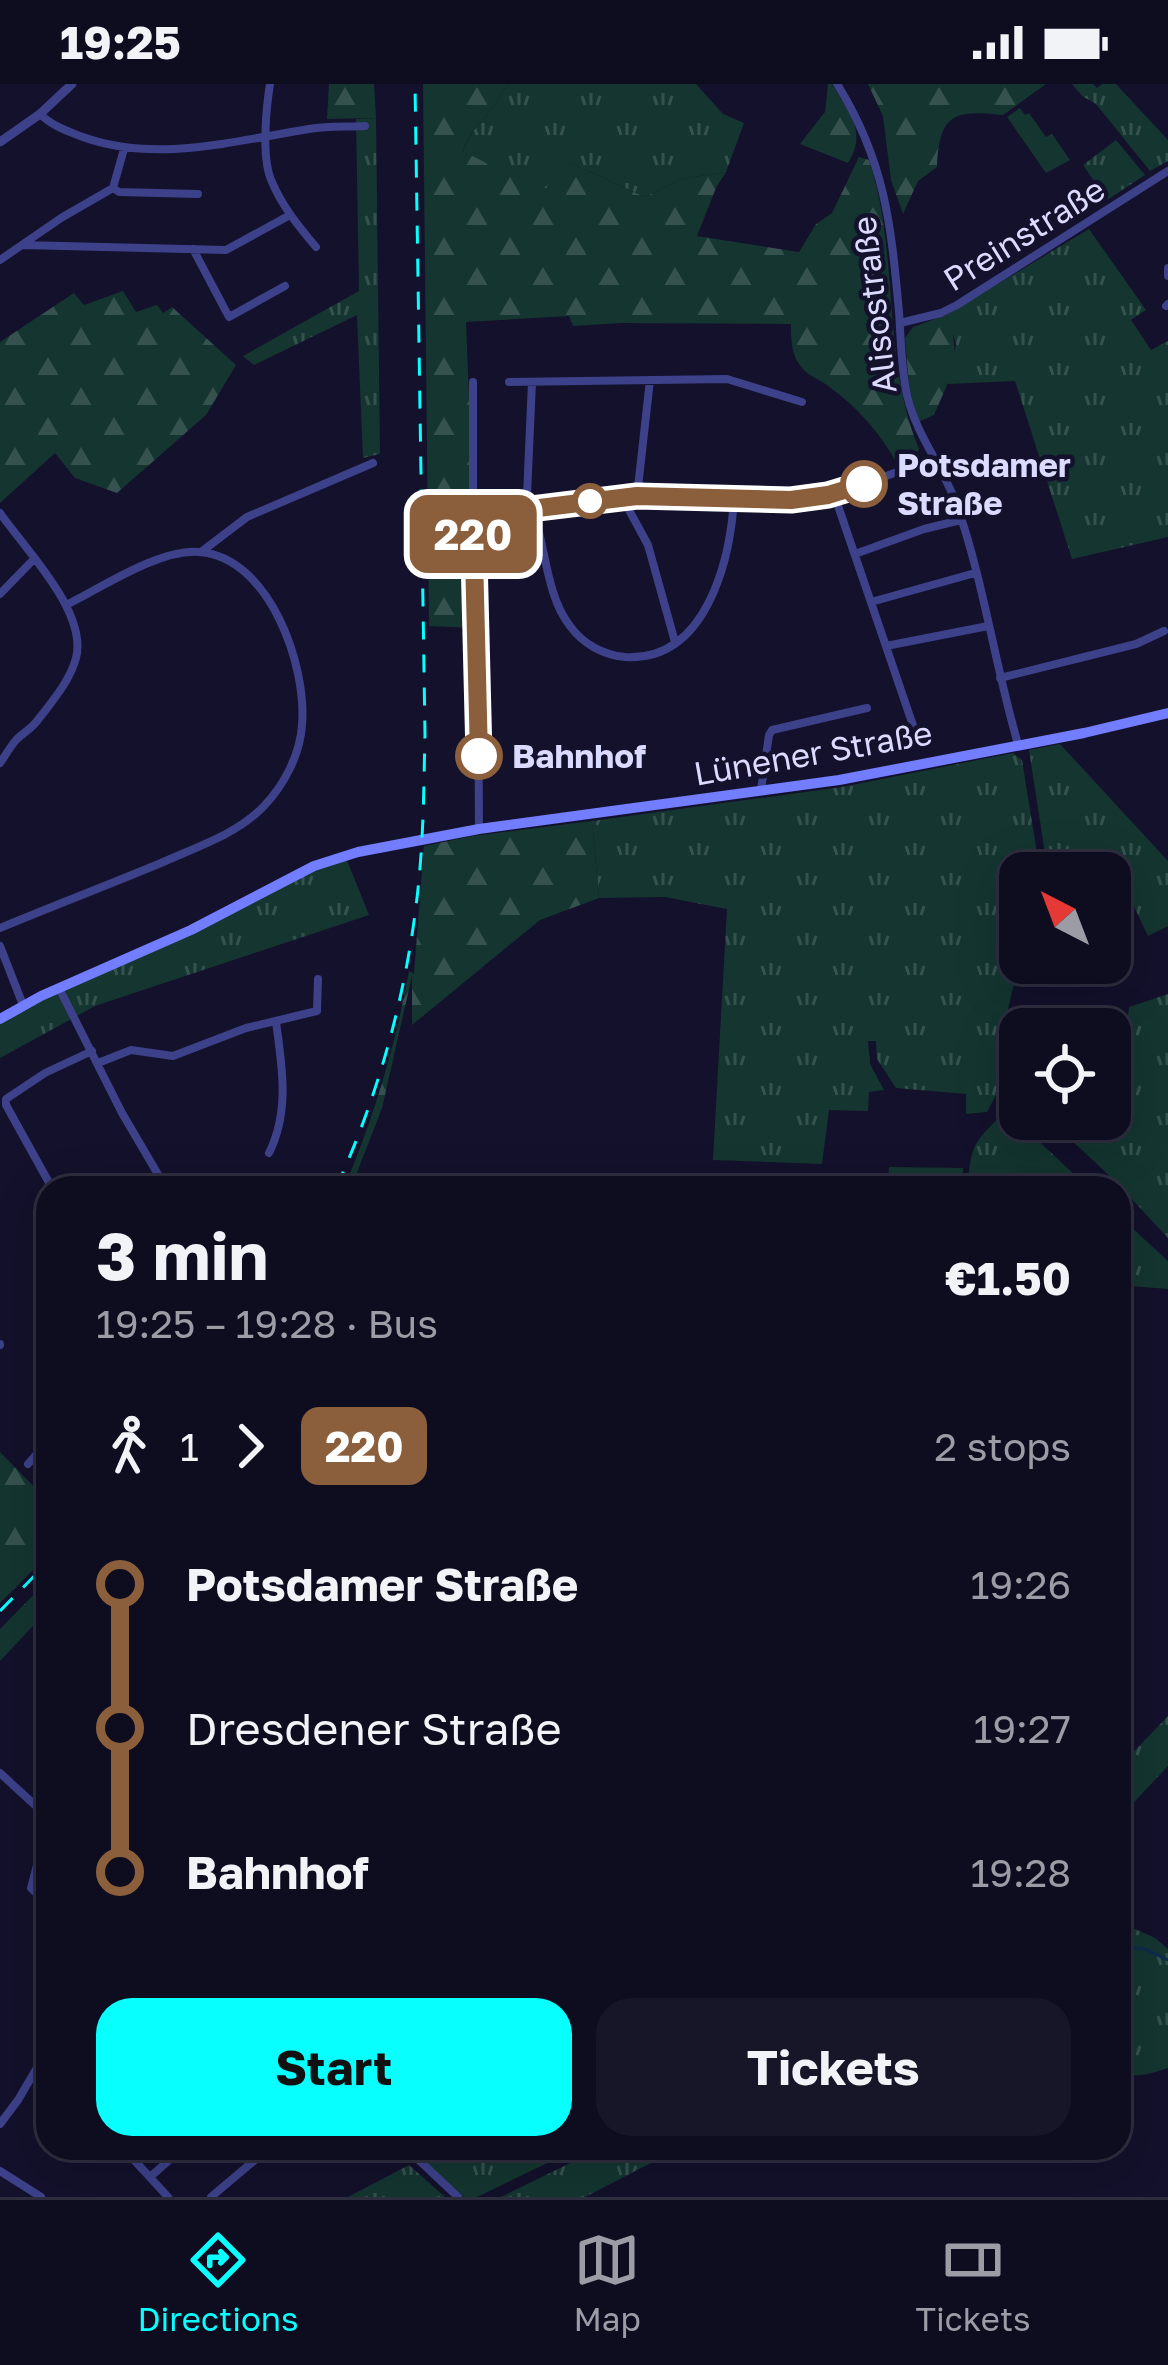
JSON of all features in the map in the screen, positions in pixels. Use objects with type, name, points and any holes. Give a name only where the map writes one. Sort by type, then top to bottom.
[{"type":"main road","name":"Lünener Straße","points":[[0,1019],[327,861],[394,843],[839,780],[1168,713]]},
{"type":"street","points":[[0,142],[72,84]]},
{"type":"street","points":[[270,84],[270,179],[290,215],[316,247]]},
{"type":"street","name":"Alisostraße","points":[[837,84],[866,136],[882,186],[910,408],[961,520],[1018,744]]},
{"type":"street","points":[[40,114],[68,131],[124,149],[173,150],[312,128],[365,125]]},
{"type":"street","points":[[0,260],[113,188],[124,149]]},
{"type":"street","name":"Preinstraße","points":[[899,323],[957,305],[1168,171]]},
{"type":"street","points":[[113,188],[198,194]]},
{"type":"street","points":[[22,245],[226,250],[290,215]]},
{"type":"street","points":[[192,248],[229,316],[285,286]]},
{"type":"street","points":[[509,382],[727,379],[802,402]]},
{"type":"street","points":[[637,496],[650,380]]},
{"type":"street","points":[[473,382],[479,829]]},
{"type":"street","points":[[532,382],[529,508],[559,609],[578,636],[602,652],[650,655],[675,642],[698,619],[717,586],[730,543],[734,499]]},
{"type":"street","points":[[473,516],[637,496],[791,500],[834,494],[933,459]]},
{"type":"street","points":[[201,552],[247,517],[374,463]]},
{"type":"street","points":[[834,494],[919,743]]},
{"type":"street","points":[[622,497],[648,545],[675,642]]},
{"type":"street","points":[[0,513],[66,605],[77,627],[78,646],[74,664],[35,724],[0,763]]},
{"type":"street","points":[[855,554],[961,520]]},
{"type":"street","points":[[0,928],[244,824],[264,806],[298,749],[302,701],[293,651],[268,599],[255,580],[233,563],[201,552],[183,553],[160,559],[66,605]]},
{"type":"street","points":[[0,594],[34,559]]},
{"type":"street","points":[[872,602],[975,573]]},
{"type":"street","points":[[886,646],[988,626]]},
{"type":"street","points":[[1000,678],[1136,644],[1164,631]]},
{"type":"street","points":[[760,792],[772,730],[867,708]]},
{"type":"street","points":[[0,946],[23,1005]]},
{"type":"street","points":[[98,1063],[136,1049],[173,1056],[246,1028],[317,1011],[318,979]]},
{"type":"street","points":[[59,988],[159,1176]]},
{"type":"street","points":[[269,1153],[283,1113],[276,1022]]},
{"type":"street","points":[[45,1176],[6,1099],[45,1073],[92,1051]]},
{"type":"street","points":[[28,1464],[36,1455]]},
{"type":"street","points":[[0,1773],[36,1808]]},
{"type":"street","points":[[0,2124],[36,2068]]},
{"type":"street","points":[[134,2160],[168,2197]]},
{"type":"street","points":[[150,2177],[169,2160]]},
{"type":"street","points":[[211,2197],[254,2160]]},
{"type":"street","points":[[419,2160],[458,2197]]},
{"type":"street","points":[[0,2171],[41,2197]]},
{"type":"green space","points":[[329,84],[374,84],[376,118],[327,119]]},
{"type":"green space","points":[[423,84],[509,84],[463,151],[542,192],[571,163],[645,197],[681,179],[726,172],[697,236],[799,252],[816,224],[832,213],[859,157],[869,160],[885,232],[900,378],[919,449],[914,459],[897,464],[858,411],[803,369],[794,354],[791,324],[573,326],[569,316],[466,322],[472,628],[429,626]]},
{"type":"green space","points":[[509,84],[696,84],[723,114],[744,123],[726,172],[681,179],[645,197],[571,163],[542,193],[463,152]]},
{"type":"green space","points":[[828,84],[854,122],[856,141],[848,163],[800,144],[825,112]]},
{"type":"green space","points":[[868,84],[1046,84],[1003,115],[973,113],[946,125],[937,167],[918,181],[903,214],[891,180],[883,116]]},
{"type":"green space","points":[[1072,84],[1097,88],[1116,84],[1168,140],[1168,161],[1150,171],[1096,104]]},
{"type":"green space","points":[[1020,108],[1046,137],[1052,134],[1070,160],[1046,173],[1007,117]]},
{"type":"green space","points":[[376,118],[380,454],[363,458],[357,315],[254,365],[243,356],[359,291],[356,119]]},
{"type":"green space","points":[[1116,140],[1145,175],[1107,200],[1083,165]]},
{"type":"green space","points":[[1089,229],[1146,310],[1131,320],[1151,350],[1168,341],[1168,537],[1072,559],[1015,381],[947,384],[956,344],[946,315]]},
{"type":"green space","points":[[123,291],[136,312],[157,305],[163,313],[172,307],[236,365],[206,415],[117,493],[75,478],[55,453],[0,503],[0,342],[74,293],[84,305]]},
{"type":"green space","points":[[946,315],[954,342],[953,366],[934,415],[918,422],[905,338],[913,327]]},
{"type":"green space","points":[[1060,744],[1168,861],[1168,926],[1148,936],[1131,900],[1131,852],[1045,852],[1029,750]]},
{"type":"green space","points":[[1013,753],[1022,760],[1036,852],[999,852],[999,984],[1014,984],[1008,1008],[999,1008],[997,1093],[987,1112],[966,1114],[966,1094],[896,1088],[877,1059],[876,1041],[868,1041],[870,1064],[884,1090],[869,1092],[868,1111],[829,1110],[822,1164],[713,1160],[727,909],[665,897],[599,898],[592,821],[842,787]]},
{"type":"green space","points":[[592,821],[599,898],[540,920],[412,1025],[412,976],[382,1108],[356,1176],[349,1176],[383,1081],[409,971],[414,974],[424,846]]},
{"type":"green space","points":[[344,853],[369,915],[95,1006],[0,1058],[0,1017]]},
{"type":"green space","points":[[1168,994],[1168,1238],[1131,1198],[1131,1176],[1110,1176],[1071,1140],[1131,1140],[1129,1008]]},
{"type":"green space","points":[[999,1118],[999,1140],[1037,1140],[1076,1176],[969,1176],[976,1144]]},
{"type":"green space","points":[[889,1167],[963,1168],[963,1176],[889,1176]]},
{"type":"green space","points":[[1131,1227],[1168,1261],[1168,1289],[1131,1286]]},
{"type":"green space","points":[[0,1452],[36,1489],[36,1567],[0,1603]]},
{"type":"green space","points":[[36,1592],[36,1623],[0,1661],[0,1629]]},
{"type":"green space","points":[[1168,1716],[1168,1766],[1131,1805],[1131,1755]]},
{"type":"green space","points":[[1131,1927],[1168,1949],[1168,2068],[1131,2075]]},
{"type":"green space","points":[[424,2160],[553,2160],[477,2197],[464,2197]]},
{"type":"green space","points":[[577,2160],[657,2160],[585,2197],[501,2197]]},
{"type":"green space","points":[[409,2165],[445,2197],[348,2197]]},
{"type":"waterway","points":[[1131,1947],[1168,1960]]},
{"type":"railway","points":[[341,1176],[370,1104],[396,1017],[419,883],[425,735],[415,84]]},
{"type":"railway","points":[[0,1611],[36,1574]]},
{"type":"bus line","name":"220","points":[[479,756],[473,516],[637,496],[791,500],[864,484]]},
{"type":"place","name":"Potsdamer Straße","points":[[864,484]]},
{"type":"place","name":"Bahnhof","points":[[479,756]]}]
